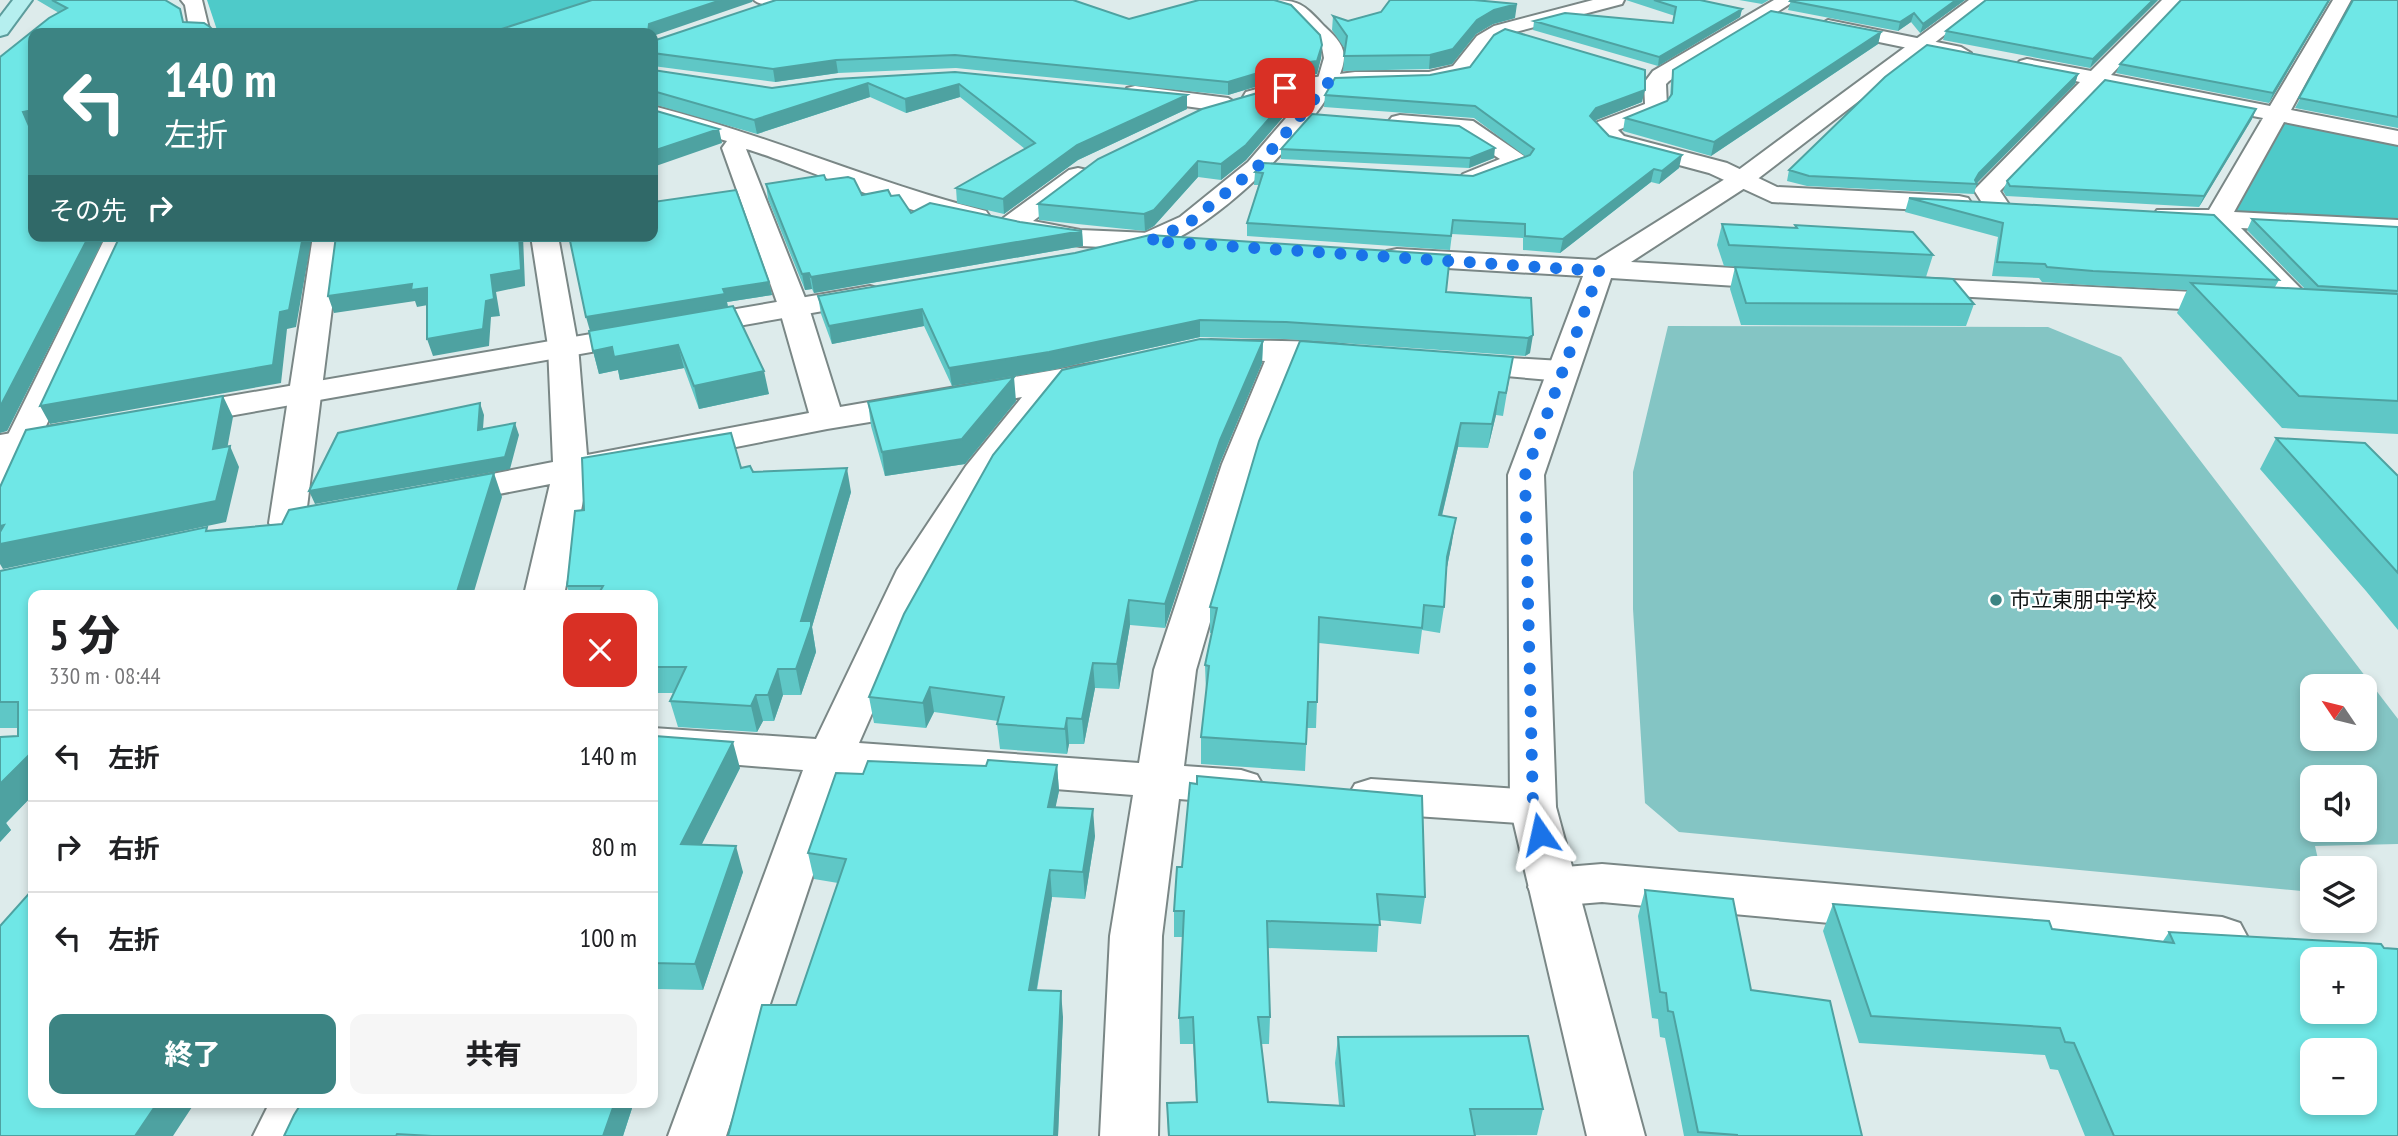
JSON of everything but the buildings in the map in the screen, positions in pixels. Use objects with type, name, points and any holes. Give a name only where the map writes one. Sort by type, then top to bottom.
[{"type":"main road","points":[[0,30],[23,0]]},
{"type":"street","points":[[190,0],[194,2],[199,28]]},
{"type":"street","points":[[747,14],[772,1],[818,0]]},
{"type":"street","points":[[1062,261],[1150,241],[1189,223],[1257,167],[1303,116],[1328,83],[1334,58],[1332,46],[1297,9],[1279,0]]},
{"type":"street","points":[[1182,121],[1285,88],[1355,78],[1429,78],[1460,71],[1484,40],[1501,30],[1615,0]]},
{"type":"street","points":[[1616,1136],[1533,807],[1525,475],[1599,271],[1742,179],[1980,0]]},
{"type":"street","points":[[1997,206],[1987,190],[2173,0]]},
{"type":"street","points":[[2217,219],[2342,0]]},
{"type":"street","points":[[1737,8],[1764,14],[1794,14],[1922,45],[1976,55]]},
{"type":"street","points":[[1764,14],[1661,76],[1655,83],[1656,107],[1603,128],[1616,141],[1718,168],[1772,194],[2024,208]]},
{"type":"street","points":[[1501,30],[1534,40]]},
{"type":"street","points":[[2003,61],[2398,138]]},
{"type":"street","points":[[1635,71],[1661,76]]},
{"type":"street","points":[[1113,91],[1228,105]]},
{"type":"street","points":[[658,114],[729,134],[907,200],[1012,225],[1080,238],[1215,244]]},
{"type":"street","points":[[1303,116],[1330,117]]},
{"type":"street","points":[[1370,120],[1465,126],[1518,160],[1472,179],[1444,178]]},
{"type":"street","points":[[665,138],[729,134]]},
{"type":"street","points":[[729,134],[794,308],[828,419]]},
{"type":"street","points":[[1012,225],[1100,161]]},
{"type":"street","points":[[1257,167],[1292,170]]},
{"type":"street","points":[[2135,214],[2398,228]]},
{"type":"street","points":[[1888,286],[2316,307],[2217,219]]},
{"type":"street","points":[[0,487],[10,444],[117,242]]},
{"type":"street","points":[[287,523],[308,393],[326,242]]},
{"type":"street","points":[[545,242],[563,346],[572,471],[545,590]]},
{"type":"street","points":[[1366,255],[1599,271],[1805,281]]},
{"type":"street","points":[[143,421],[901,289]]},
{"type":"street","points":[[1186,352],[1200,349],[1285,351],[1382,358]]},
{"type":"street","points":[[1129,1136],[1136,936],[1175,670],[1239,464],[1285,351]]},
{"type":"street","points":[[1424,361],[1562,371]]},
{"type":"street","points":[[423,498],[828,419],[1051,383],[1132,365]]},
{"type":"street","points":[[697,1136],[831,755],[916,570],[978,473],[1051,383]]},
{"type":"street","points":[[10,444],[102,428]]},
{"type":"street","points":[[658,743],[1158,782],[1533,807]]},
{"type":"street","points":[[1553,887],[1602,883],[2261,941]]},
{"type":"street","points":[[282,1136],[297,1108]]},
{"type":"shaded area","points":[[207,0],[589,0],[593,14],[551,28],[216,28]]},
{"type":"shaded area","points":[[2287,119],[2398,142],[2398,223],[2232,216]]},
{"type":"shaded area","name":"市立東朋中学校","points":[[1668,326],[2048,327],[2121,357],[2364,674],[2300,674],[2300,751],[2377,751],[2377,692],[2398,719],[2398,844],[2315,846],[2317,856],[2300,856],[2300,891],[1679,832],[1645,803],[1633,609],[1633,472]]},
{"type":"place","name":"市立東朋中学校","points":[[1996,600]]},
{"type":"route","points":[[1285,88],[1328,83],[1303,116],[1257,167],[1189,223],[1150,241],[1599,271],[1525,475],[1533,807],[1540,834]]}]
